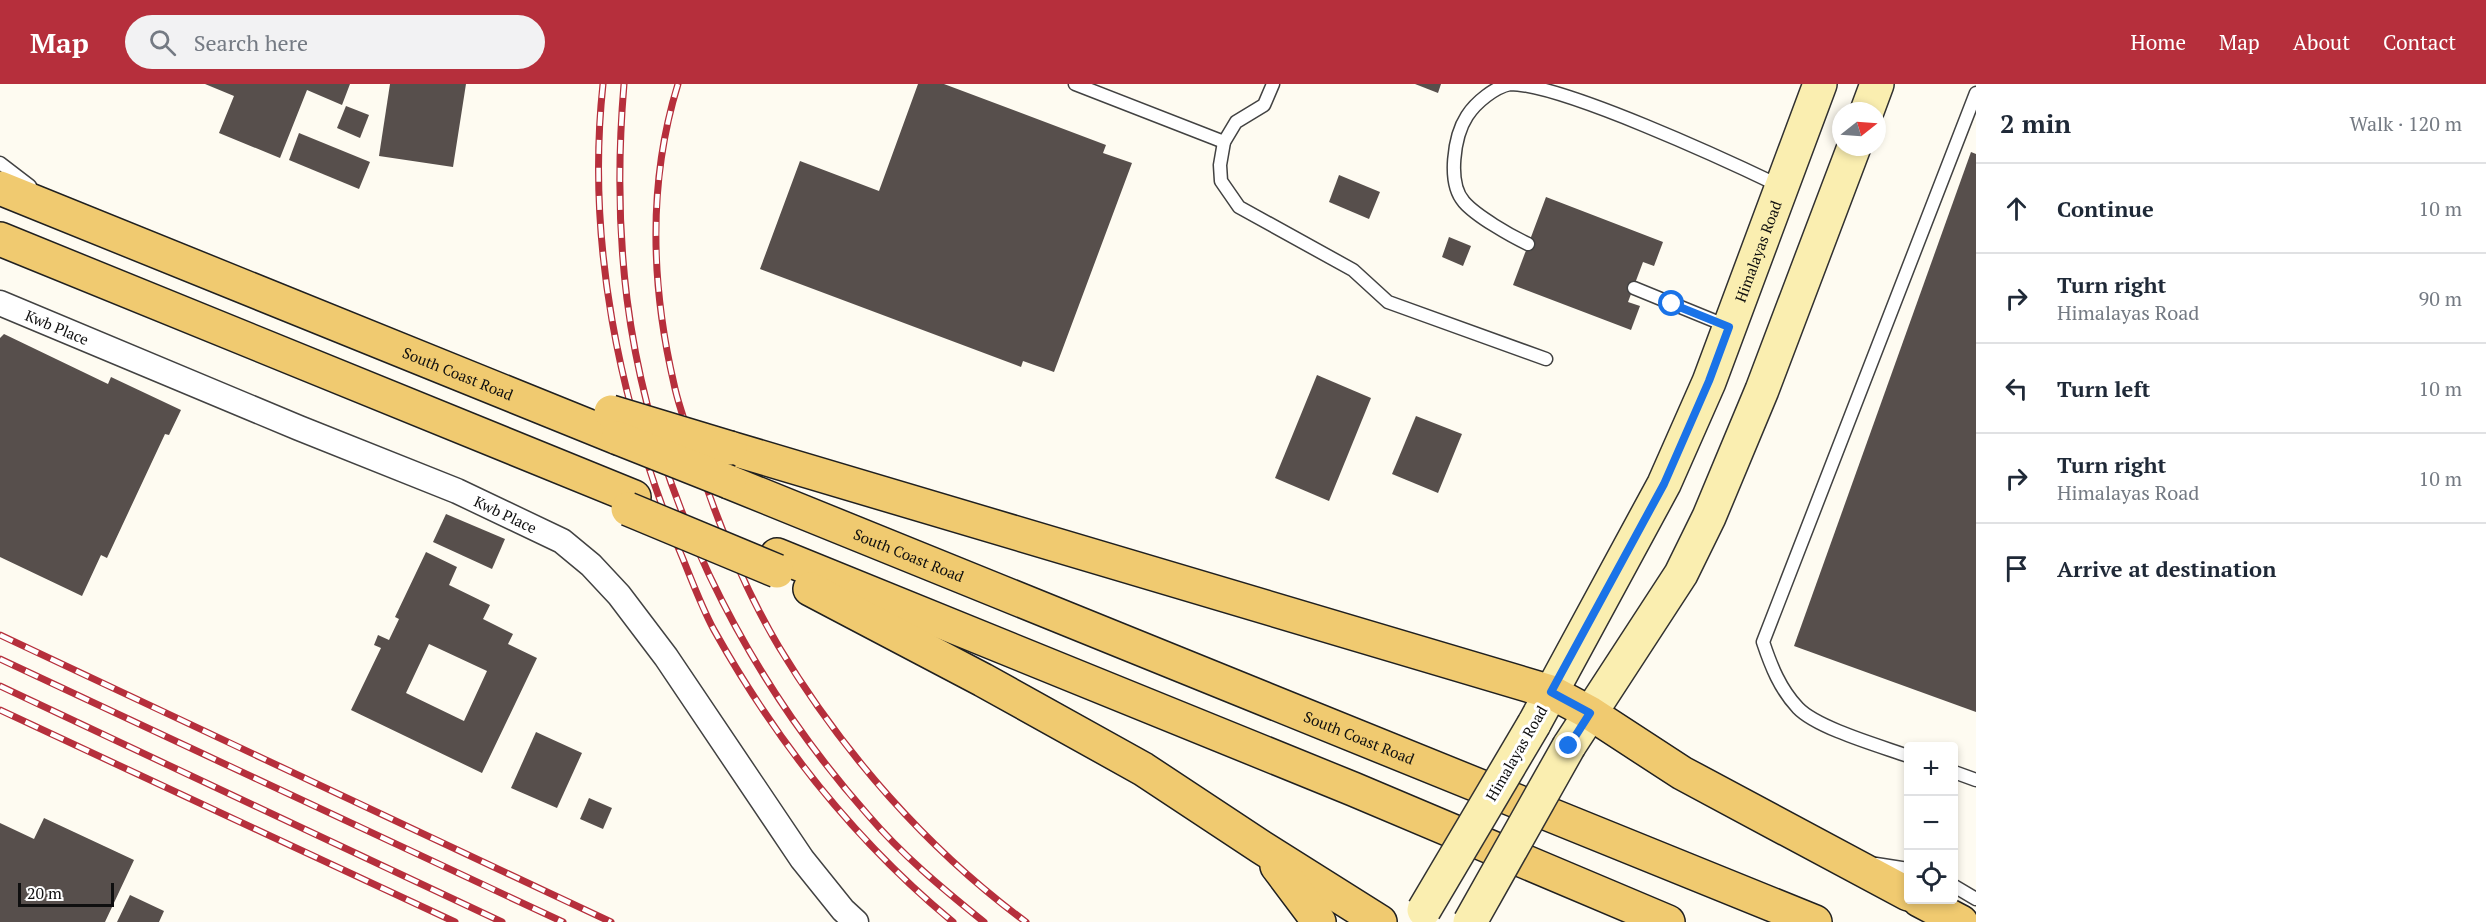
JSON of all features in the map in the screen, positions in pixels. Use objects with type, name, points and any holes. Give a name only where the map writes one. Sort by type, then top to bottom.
[{"type":"main road","name":"South Coast Road","points":[[0,188],[452,371],[532,384],[729,482],[1815,922]]},
{"type":"main road","points":[[0,239],[591,479],[631,503],[777,563],[1353,789],[1668,922]]},
{"type":"main road","points":[[614,425],[730,448],[1551,692],[1590,713],[1682,773],[1904,892]]},
{"type":"main road","points":[[777,563],[1143,769],[1380,922]]},
{"type":"main road","points":[[1261,847],[1319,922]]},
{"type":"main road","points":[[1927,904],[1961,922]]},
{"type":"street","name":"Himalayas Road","points":[[1420,916],[1534,724],[1664,484],[1709,381],[1820,84]]},
{"type":"street","points":[[1870,102],[1877,84]]},
{"type":"street","points":[[1470,922],[1569,746],[1681,574],[1709,517],[1762,390],[1851,156]]},
{"type":"street","name":"Kwb Place","points":[[0,303],[299,428],[457,491],[562,541],[591,565],[619,594],[666,657],[802,860],[843,910],[856,922]]},
{"type":"lane","points":[[1075,84],[1224,142]]},
{"type":"lane","points":[[1273,84],[1263,105],[1236,122],[1224,142],[1220,165],[1221,181],[1239,207],[1353,270],[1388,302],[1546,359]]},
{"type":"lane","points":[[1528,244],[1508,235],[1463,202],[1454,180],[1456,144],[1467,116],[1485,97],[1510,84],[1537,85],[1576,94],[1668,133],[1781,187]]},
{"type":"lane","points":[[1904,755],[1830,728],[1798,709],[1777,679],[1762,642],[1976,93]]},
{"type":"lane","points":[[0,163],[65,215]]},
{"type":"lane","points":[[1634,288],[1729,327]]},
{"type":"lane","points":[[1958,774],[1976,780]]},
{"type":"lane","points":[[1845,860],[1904,868]]},
{"type":"lane","points":[[1958,889],[1976,899]]},
{"type":"building","points":[[205,84],[350,84],[342,105],[307,90],[280,158],[219,133],[234,96]]},
{"type":"building","points":[[390,84],[466,84],[453,167],[379,156]]},
{"type":"building","points":[[918,84],[944,84],[1106,145],[1103,153],[1132,163],[1054,372],[1023,361],[1021,367],[760,269],[800,161],[879,191]]},
{"type":"building","points":[[1415,84],[1441,84],[1438,93]]},
{"type":"building","points":[[346,106],[369,115],[360,138],[337,128]]},
{"type":"building","points":[[299,133],[370,162],[359,189],[289,160]]},
{"type":"building","points":[[1971,152],[1976,154],[1976,712],[1794,646]]},
{"type":"building","points":[[1339,175],[1380,192],[1369,219],[1329,202]]},
{"type":"building","points":[[1546,197],[1663,242],[1654,266],[1643,262],[1628,302],[1640,306],[1631,330],[1513,285]]},
{"type":"building","points":[[1449,237],[1471,246],[1463,266],[1442,257]]},
{"type":"building","points":[[4,334],[108,384],[111,377],[181,410],[169,435],[165,434],[107,558],[101,555],[82,596],[0,557],[0,338]]},
{"type":"building","points":[[1317,375],[1371,398],[1329,501],[1275,478]]},
{"type":"building","points":[[1416,416],[1462,434],[1438,493],[1392,474]]},
{"type":"building","points":[[446,514],[505,539],[492,569],[433,542]]},
{"type":"building","points":[[426,552],[457,567],[449,585],[490,605],[483,619],[513,634],[508,644],[537,658],[482,773],[351,710],[381,648],[374,645],[378,635],[389,640],[399,619],[395,617]],"holes":[[[429,644],[487,671],[464,721],[406,693]]]},
{"type":"building","points":[[536,732],[582,753],[557,808],[511,788]]},
{"type":"building","points":[[589,798],[612,808],[603,829],[580,819]]},
{"type":"building","points":[[44,818],[134,860],[105,922],[0,922],[0,823],[34,839]]},
{"type":"building","points":[[130,895],[164,911],[159,922],[117,922]]},
{"type":"railway","points":[[603,84],[599,143],[599,202],[612,320],[639,436],[657,492],[695,589],[714,630],[738,671],[791,750],[820,787],[883,858],[953,922]]},
{"type":"railway","points":[[624,84],[620,191],[622,245],[627,299],[639,370],[657,440],[681,508],[709,575],[743,639],[781,701],[822,760],[895,844],[984,922]]},
{"type":"railway","points":[[678,84],[668,121],[657,195],[657,271],[661,309],[666,347],[678,399],[730,548],[753,599],[779,647],[804,686],[859,761],[921,831],[990,894],[1026,922]]},
{"type":"railway","points":[[0,635],[611,922]]},
{"type":"railway","points":[[0,659],[563,922]]},
{"type":"railway","points":[[0,686],[502,922]]},
{"type":"railway","points":[[0,710],[455,922]]},
{"type":"route","points":[[1569,746],[1590,713],[1551,692],[1664,484],[1709,381],[1729,327],[1672,304]]}]
